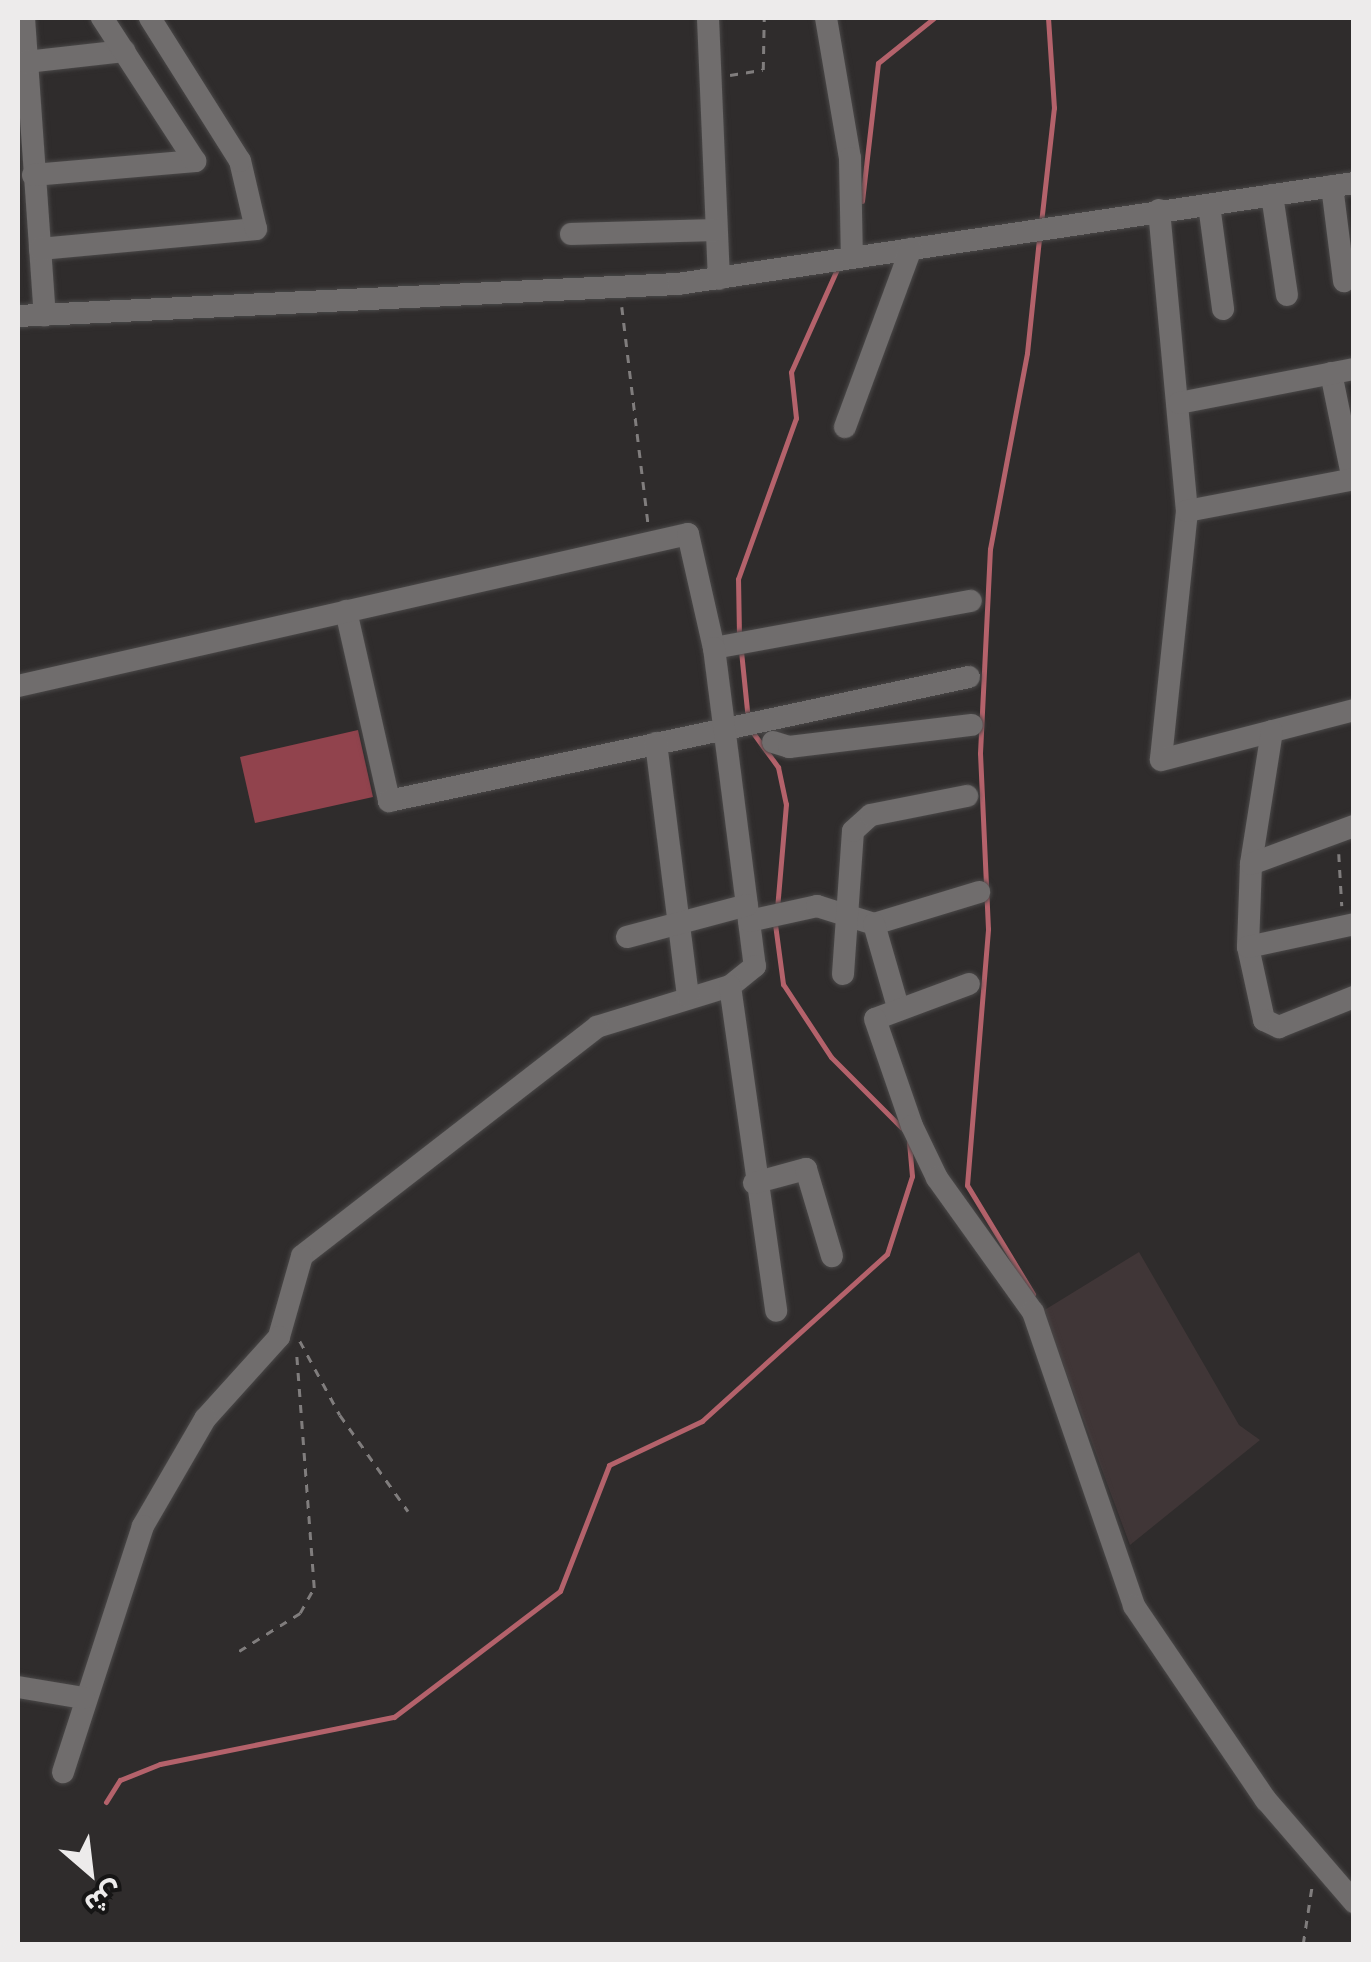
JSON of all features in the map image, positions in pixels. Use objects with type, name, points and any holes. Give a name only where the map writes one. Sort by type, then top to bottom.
[{"type":"street","points":[[24,18],[45,315]]},
{"type":"street","points":[[34,175],[192,165],[102,18]]},
{"type":"street","points":[[40,249],[256,229],[240,161],[150,18]]},
{"type":"street","points":[[708,18],[719,280]]},
{"type":"street","points":[[826,18],[850,158],[852,258]]},
{"type":"street","points":[[26,62],[124,51]]},
{"type":"street","points":[[18,316],[719,280],[1343,184],[1344,282]]},
{"type":"street","points":[[1272,195],[1288,295]]},
{"type":"street","points":[[1210,205],[1224,309]]},
{"type":"street","points":[[1159,210],[1186,511],[1161,760],[1354,710]]},
{"type":"street","points":[[571,234],[715,230]]},
{"type":"street","points":[[845,428],[911,249]]},
{"type":"street","points":[[1179,404],[1342,371],[1353,480],[1186,511]]},
{"type":"street","points":[[18,686],[649,537],[692,538],[714,648],[754,972],[730,986],[688,996],[582,1038],[302,1256],[279,1337],[205,1418],[159,1492],[84,1698],[63,1772]]},
{"type":"street","points":[[714,648],[971,601]]},
{"type":"street","points":[[346,611],[388,801],[969,676]]},
{"type":"street","points":[[773,742],[789,747],[972,726]]},
{"type":"street","points":[[1272,731],[1251,864],[1248,948],[1272,1027],[1354,998]]},
{"type":"street","points":[[656,743],[688,996]]},
{"type":"street","points":[[843,974],[846,850],[860,822],[967,796]]},
{"type":"street","points":[[1251,864],[1346,829]]},
{"type":"street","points":[[628,937],[679,924],[817,906],[844,920],[874,924],[979,892]]},
{"type":"street","points":[[874,924],[898,1007]]},
{"type":"street","points":[[1248,948],[1349,925]]},
{"type":"street","points":[[969,984],[898,1007],[875,1019],[877,1042],[937,1178],[1033,1312],[1123,1586],[1315,1864],[1354,1902]]},
{"type":"street","points":[[730,986],[754,1182],[776,1311]]},
{"type":"street","points":[[754,1182],[806,1169],[832,1256]]},
{"type":"street","points":[[18,1687],[84,1698]]},
{"type":"path","points":[[708,75],[763,70],[764,18]]},
{"type":"path","points":[[620,286],[649,537]]},
{"type":"path","points":[[1346,829],[1349,925]]},
{"type":"path","points":[[239,1650],[300,1613],[314,1588],[296,1333],[347,1427],[408,1511]]},
{"type":"path","points":[[1302,1944],[1315,1864]]},
{"type":"shaded area","points":[[1139,1252],[1239,1425],[1260,1440],[1130,1545],[1043,1311]]},
{"type":"building","points":[[358,730],[373,797],[255,823],[240,757]]},
{"type":"waterway","points":[[862,201],[878,63],[934,18]]},
{"type":"waterway","points":[[1041,223],[1054,108],[1048,18]]},
{"type":"waterway","points":[[1033,1294],[967,1185],[988,929],[980,753],[990,549],[1027,353],[1039,238]]},
{"type":"waterway","points":[[739,635],[738,579],[796,418],[791,372],[838,267]]},
{"type":"waterway","points":[[741,651],[748,720]]},
{"type":"waterway","points":[[751,730],[778,767],[786,804],[777,908]]},
{"type":"waterway","points":[[775,924],[783,984],[831,1057],[902,1128]]},
{"type":"waterway","points":[[106,1802],[120,1780],[160,1764],[394,1717],[560,1591],[609,1465],[702,1421],[887,1254],[912,1176],[909,1142]]}]
